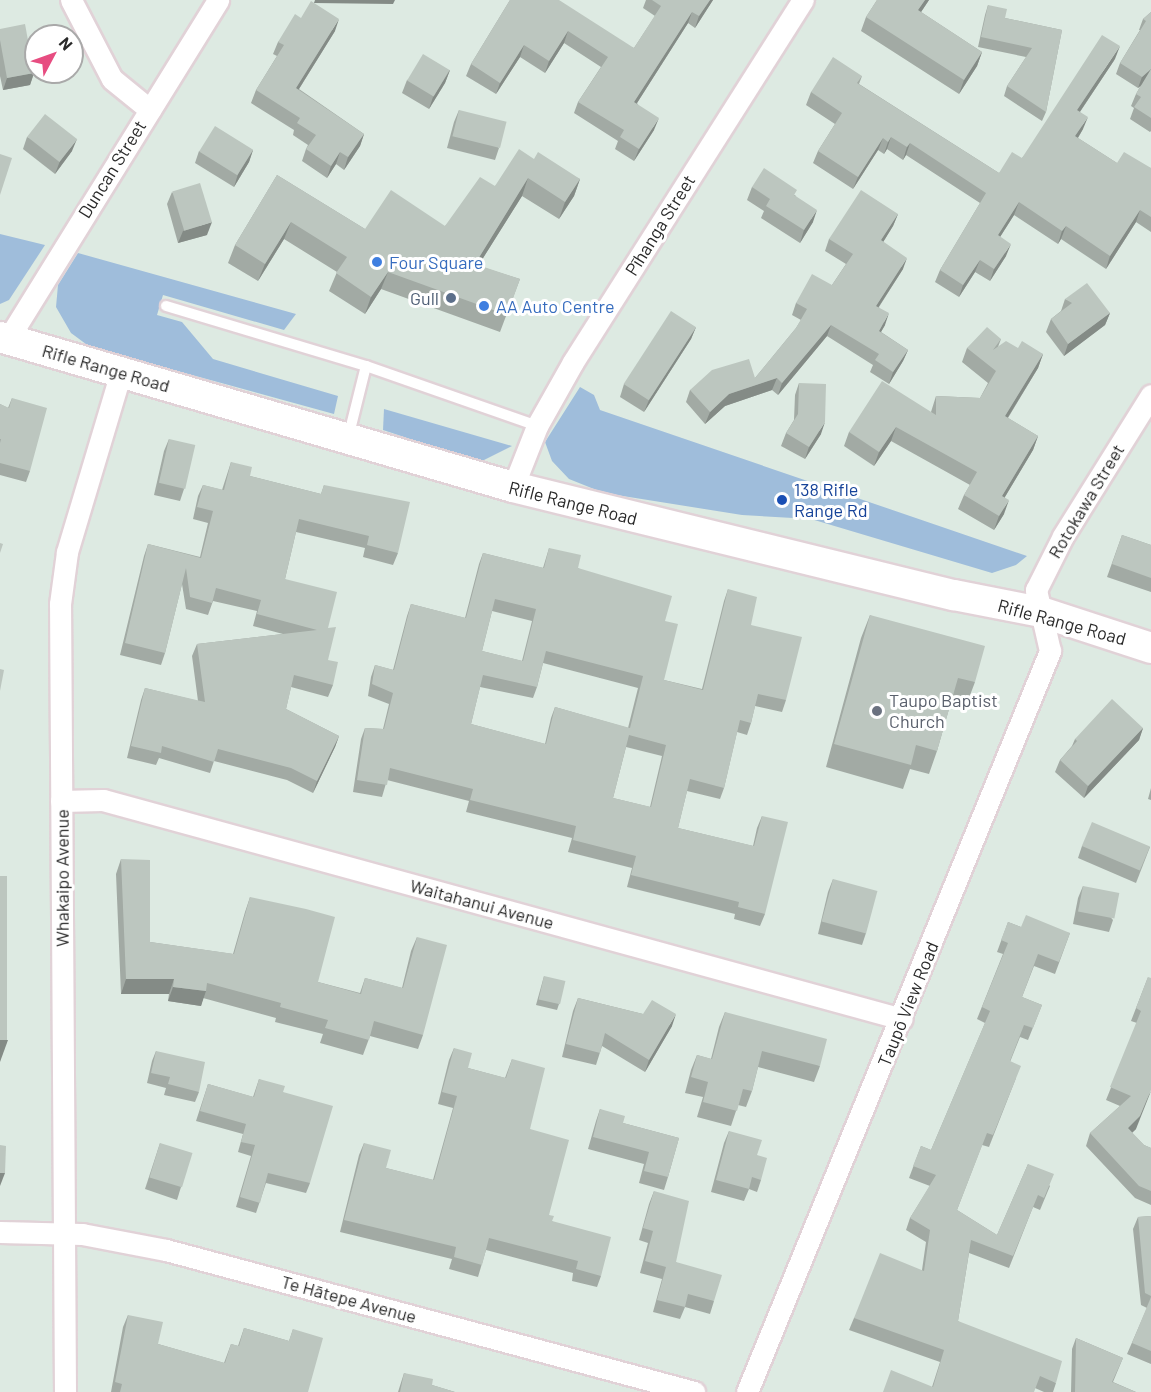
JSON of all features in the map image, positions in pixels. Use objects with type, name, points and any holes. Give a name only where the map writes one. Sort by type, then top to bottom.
[{"type":"street","points":[[71,0],[112,79],[150,110]]},
{"type":"street","name":"Duncan Street","points":[[4,338],[218,0]]},
{"type":"street","name":"Pīhanga Street","points":[[513,487],[537,426],[573,362],[803,0]]},
{"type":"street","name":"Rifle Range Road","points":[[4,338],[347,441],[513,487],[954,595],[1041,612],[1151,648]]},
{"type":"street","name":"Whakaipo Avenue","points":[[65,1392],[60,604],[67,552],[121,372]]},
{"type":"street","name":"Rotokawa Street","points":[[1041,612],[1036,590],[1048,562],[1151,395]]},
{"type":"street","name":"Taupō View Road","points":[[747,1392],[902,1019],[1050,651],[1041,612]]},
{"type":"street","name":"Waitahanui Avenue","points":[[61,801],[103,800],[902,1019]]},
{"type":"street","name":"Te Hātepe Avenue","points":[[0,1232],[65,1234],[118,1239],[166,1250],[694,1392]]},
{"type":"lane","points":[[166,306],[366,366],[537,426]]},
{"type":"lane","points":[[347,441],[366,366]]},
{"type":"shaded area","points":[[0,234],[45,245],[9,300],[0,304]]},
{"type":"shaded area","points":[[78,253],[296,314],[284,330],[163,295],[157,315],[182,322],[213,359],[338,396],[334,414],[90,347],[71,333],[56,307],[58,285]]},
{"type":"shaded area","points":[[580,387],[594,395],[600,410],[1027,556],[1016,565],[992,573],[811,519],[742,515],[604,493],[569,479],[552,461],[545,442]]},
{"type":"shaded area","points":[[384,409],[512,446],[480,462],[383,430]]},
{"type":"building","points":[[510,0],[559,0],[634,48],[661,6],[652,0],[710,0],[699,16],[692,12],[634,102],[659,118],[639,149],[620,137],[624,130],[578,102],[608,57],[568,31],[549,61],[524,45],[500,83],[471,64]]},
{"type":"building","points":[[877,0],[925,0],[918,10],[982,52],[964,80],[866,17]]},
{"type":"building","points":[[311,1],[339,19],[296,88],[364,134],[348,157],[340,152],[331,166],[306,149],[316,135],[297,123],[300,118],[256,90],[284,45],[278,42],[295,14],[301,18]]},
{"type":"building","points":[[988,5],[1007,9],[1005,18],[1062,30],[1046,112],[1007,86],[1032,48],[981,37]]},
{"type":"building","points":[[1151,12],[1151,69],[1142,77],[1120,63],[1146,21],[1143,19]]},
{"type":"building","points":[[24,24],[24,75],[7,78],[0,29]]},
{"type":"building","points":[[1102,35],[1120,46],[1077,110],[1088,117],[1075,136],[1117,163],[1124,152],[1151,168],[1151,217],[1140,210],[1110,256],[1066,226],[1062,231],[1019,202],[998,235],[1011,244],[994,269],[980,260],[963,285],[940,270],[986,193],[910,143],[907,147],[891,137],[888,142],[883,138],[858,177],[818,151],[842,113],[811,92],[833,57],[862,76],[857,83],[999,173],[1012,152],[1022,158]]},
{"type":"building","points":[[423,54],[450,70],[434,97],[407,81]]},
{"type":"building","points":[[1151,69],[1151,118],[1134,107],[1141,97],[1136,94]]},
{"type":"building","points":[[459,110],[507,122],[500,148],[452,136]]},
{"type":"building","points":[[45,114],[77,139],[59,162],[27,137]]},
{"type":"building","points":[[215,126],[253,150],[237,175],[199,151]]},
{"type":"building","points":[[519,149],[534,159],[538,152],[580,179],[565,202],[528,178],[475,264],[520,279],[507,315],[388,272],[371,297],[336,273],[347,257],[291,222],[265,264],[235,245],[277,175],[365,229],[391,190],[445,226],[480,177],[495,186]]},
{"type":"building","points":[[0,154],[12,158],[0,195]]},
{"type":"building","points":[[764,168],[797,190],[794,195],[817,210],[804,230],[766,206],[770,199],[752,187]]},
{"type":"building","points":[[200,183],[212,222],[184,231],[172,191]]},
{"type":"building","points":[[861,190],[898,214],[881,240],[907,258],[876,306],[889,313],[879,331],[908,350],[893,372],[875,360],[879,354],[831,325],[782,383],[777,378],[729,394],[710,412],[690,390],[712,370],[749,359],[755,378],[796,328],[807,309],[796,303],[812,274],[832,285],[853,254],[829,239]]},
{"type":"building","points":[[1087,283],[1110,313],[1068,344],[1051,319],[1072,303],[1065,299]]},
{"type":"building","points":[[671,311],[696,327],[649,400],[624,384]]},
{"type":"building","points":[[987,327],[1001,339],[993,350],[1006,341],[1018,348],[1022,341],[1043,354],[1005,416],[1038,436],[1002,496],[1009,500],[999,516],[964,495],[977,472],[896,427],[879,452],[849,432],[882,381],[936,415],[936,396],[980,398],[996,371],[967,348]]},
{"type":"building","points":[[799,383],[826,384],[825,422],[809,447],[786,433],[798,414]]},
{"type":"building","points":[[12,398],[47,408],[30,471],[0,463],[0,404],[9,408]]},
{"type":"building","points":[[169,439],[195,445],[185,489],[159,483]]},
{"type":"building","points":[[231,462],[252,467],[250,476],[321,494],[324,485],[410,502],[398,553],[367,545],[369,536],[299,519],[285,579],[337,592],[328,628],[336,627],[328,660],[338,662],[333,685],[294,675],[286,709],[339,736],[317,781],[291,768],[218,749],[214,762],[162,746],[161,753],[131,746],[145,688],[205,702],[197,644],[317,630],[257,614],[261,600],[216,588],[212,603],[190,597],[186,568],[165,653],[125,643],[148,544],[201,558],[213,511],[197,507],[203,485],[224,490]]},
{"type":"building","points":[[1122,535],[1151,545],[1151,578],[1112,564]]},
{"type":"building","points":[[549,548],[581,555],[578,568],[672,596],[665,621],[678,624],[664,680],[703,690],[728,589],[757,597],[751,625],[802,637],[786,700],[758,694],[751,723],[740,720],[724,788],[690,779],[678,828],[754,846],[762,816],[788,822],[765,914],[738,907],[739,902],[631,875],[636,856],[573,840],[576,826],[470,800],[473,789],[390,768],[387,785],[357,780],[365,728],[384,729],[393,693],[372,684],[375,665],[394,670],[411,604],[466,618],[483,553],[544,568]],"holes":[[[495,599],[536,609],[523,661],[482,651]],[[546,651],[643,676],[630,728],[555,707],[546,744],[471,724],[483,675],[537,687]],[[629,735],[666,745],[651,807],[613,798]]]},
{"type":"building","name":"Taupo Baptist Church","points":[[870,615],[985,646],[975,682],[958,678],[937,751],[916,745],[911,765],[834,744]]},
{"type":"building","points":[[0,669],[4,670],[0,691]]},
{"type":"building","points":[[1112,699],[1143,728],[1088,786],[1060,760],[1077,741],[1075,739]]},
{"type":"building","points":[[1092,822],[1150,847],[1140,871],[1082,846]]},
{"type":"building","points":[[121,859],[150,860],[150,942],[234,954],[250,897],[306,909],[335,917],[318,982],[361,994],[365,978],[403,988],[417,937],[447,945],[423,1035],[374,1021],[369,1040],[325,1028],[328,1020],[280,1007],[281,1003],[207,983],[206,991],[173,987],[174,979],[126,979]]},
{"type":"building","points":[[0,876],[7,876],[7,1040],[0,1040]]},
{"type":"building","points":[[833,879],[877,891],[866,933],[822,922]]},
{"type":"building","points":[[1083,886],[1119,893],[1114,919],[1078,912]]},
{"type":"building","points":[[1026,915],[1070,933],[1059,962],[1038,954],[1022,997],[1042,1005],[1033,1028],[1024,1025],[1010,1061],[1021,1066],[993,1135],[987,1133],[957,1210],[997,1235],[1028,1164],[1054,1174],[1044,1198],[1038,1195],[1013,1256],[971,1240],[958,1321],[1062,1361],[1056,1383],[1040,1376],[1034,1392],[883,1392],[891,1370],[933,1387],[944,1350],[854,1318],[880,1253],[924,1271],[930,1230],[910,1218],[936,1175],[913,1166],[921,1146],[931,1150],[990,1011],[982,1007],[1008,943],[1001,940],[1008,922],[1021,927]]},
{"type":"building","points":[[544,976],[565,981],[560,1004],[539,999]]},
{"type":"building","points":[[1148,977],[1151,978],[1151,1090],[1140,1116],[1128,1128],[1144,1145],[1151,1148],[1151,1191],[1139,1186],[1090,1133],[1131,1096],[1110,1087],[1141,1011],[1136,1008]]},
{"type":"building","points":[[578,998],[643,1014],[652,1000],[676,1014],[649,1060],[605,1033],[600,1053],[566,1044]]},
{"type":"building","points":[[725,1012],[827,1039],[820,1066],[762,1051],[752,1091],[743,1089],[737,1111],[703,1102],[708,1082],[691,1077],[697,1055],[712,1059]]},
{"type":"building","points":[[454,1048],[472,1053],[468,1068],[506,1078],[512,1059],[545,1068],[530,1129],[569,1140],[549,1215],[554,1216],[552,1221],[611,1237],[601,1276],[576,1269],[578,1261],[489,1238],[482,1265],[454,1257],[456,1247],[344,1220],[364,1143],[391,1150],[386,1168],[434,1180],[457,1096],[442,1092]]},
{"type":"building","points":[[156,1051],[205,1062],[199,1092],[168,1084],[170,1077],[151,1073]]},
{"type":"building","points":[[259,1079],[285,1086],[283,1092],[333,1106],[310,1183],[268,1173],[260,1203],[240,1197],[255,1145],[241,1142],[246,1124],[200,1111],[208,1084],[254,1097]]},
{"type":"building","points":[[600,1109],[625,1116],[623,1123],[679,1138],[668,1177],[644,1171],[649,1152],[593,1137]]},
{"type":"building","points":[[729,1131],[762,1140],[757,1155],[767,1158],[761,1180],[752,1177],[749,1189],[716,1180]]},
{"type":"building","points":[[160,1143],[193,1153],[182,1187],[149,1177]]},
{"type":"building","points":[[0,1145],[6,1146],[5,1173],[0,1173]]},
{"type":"building","points":[[654,1191],[689,1201],[676,1262],[722,1275],[714,1301],[688,1294],[685,1307],[657,1300],[666,1267],[645,1261],[653,1231],[643,1228]]},
{"type":"building","points":[[1151,1216],[1151,1296],[1145,1293],[1138,1217]]},
{"type":"building","points":[[1151,1297],[1151,1351],[1132,1343]]},
{"type":"building","points":[[128,1315],[163,1322],[158,1344],[225,1363],[231,1344],[239,1346],[244,1328],[289,1341],[293,1329],[323,1338],[308,1392],[120,1392],[122,1384],[115,1382]]},
{"type":"building","points":[[1076,1338],[1123,1358],[1112,1382],[1136,1392],[1075,1392]]},
{"type":"building","points":[[404,1373],[433,1379],[432,1385],[455,1392],[400,1392]]},
{"type":"place","name":"Four Square","points":[[377,262]]},
{"type":"place","name":"Gull","points":[[451,298]]},
{"type":"place","name":"AA Auto Centre","points":[[484,306]]},
{"type":"place","name":"138 Rifle Range Rd","points":[[782,500]]},
{"type":"place","name":"Taupo Baptist Church","points":[[877,711]]}]
